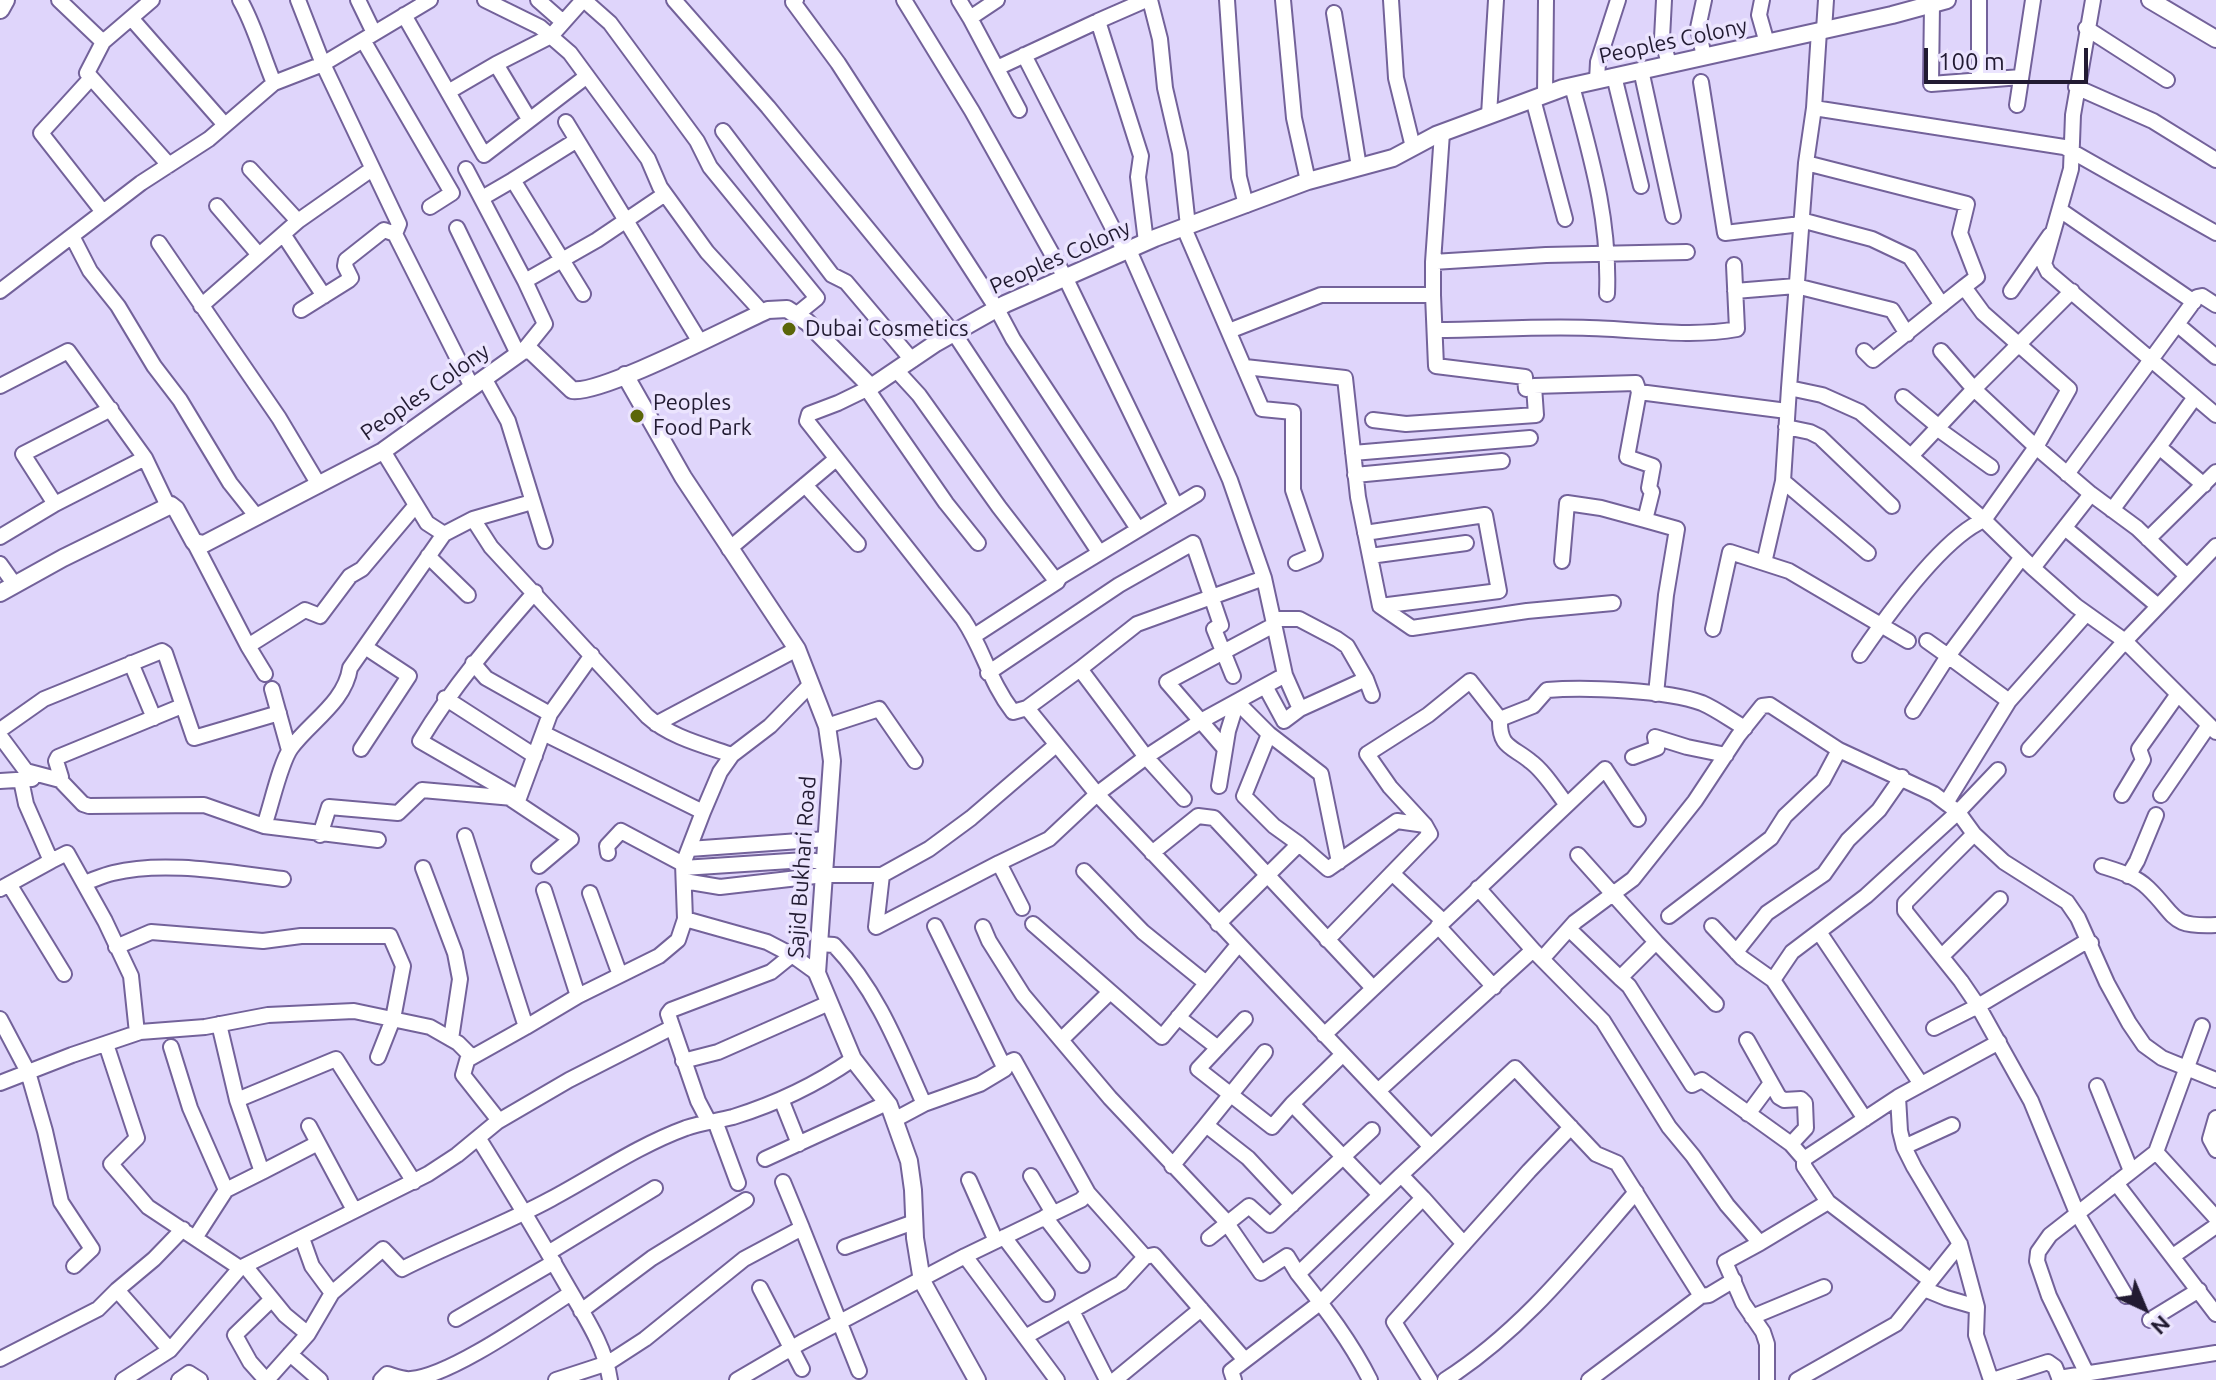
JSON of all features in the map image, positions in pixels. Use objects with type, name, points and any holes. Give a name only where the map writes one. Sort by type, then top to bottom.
[{"type":"main road","points":[[0,9],[5,0]]},
{"type":"street","points":[[59,0],[103,42]]},
{"type":"street","points":[[152,0],[103,42],[87,73],[169,165]]},
{"type":"street","points":[[240,0],[251,19],[274,83]]},
{"type":"street","points":[[298,0],[323,64],[399,224],[395,234]]},
{"type":"street","points":[[358,0],[369,37],[452,193],[430,207]]},
{"type":"street","points":[[0,291],[103,212],[209,139],[274,83],[323,64],[430,0]]},
{"type":"street","points":[[485,0],[540,27],[570,53],[648,159],[665,194],[707,252],[762,312],[787,309],[807,322],[869,388],[946,503],[978,543]]},
{"type":"street","points":[[538,0],[563,22]]},
{"type":"street","points":[[448,92],[551,36],[584,0],[610,23],[697,141],[710,167],[817,298],[796,315]]},
{"type":"street","points":[[674,0],[778,119],[958,339],[1099,552]]},
{"type":"street","points":[[796,0],[793,2],[838,63],[1138,529]]},
{"type":"street","points":[[904,0],[972,111],[1066,279],[1176,506]]},
{"type":"street","points":[[959,0],[1019,110]]},
{"type":"street","points":[[970,18],[997,0]]},
{"type":"street","points":[[997,68],[1148,0],[1160,39],[1165,88],[1180,153],[1186,227],[1262,409],[1293,412],[1293,490],[1315,555],[1296,563]]},
{"type":"street","points":[[1227,0],[1234,125],[1239,177],[1246,205]]},
{"type":"street","points":[[1283,0],[1294,118],[1308,181]]},
{"type":"street","points":[[1391,0],[1396,78],[1413,147]]},
{"type":"street","points":[[1489,115],[1496,0]]},
{"type":"street","points":[[1546,0],[1539,97],[1565,219]]},
{"type":"street","points":[[1597,80],[1598,62],[1618,0]]},
{"type":"street","points":[[1664,0],[1662,38],[1669,64]]},
{"type":"street","points":[[1704,0],[1698,28],[1704,57]]},
{"type":"street","points":[[1762,0],[1759,15],[1767,43]]},
{"type":"street","points":[[1764,563],[1783,481],[1806,163],[1826,0]]},
{"type":"street","points":[[1979,0],[1979,79]]},
{"type":"street","points":[[2017,105],[2033,0]]},
{"type":"street","points":[[2093,0],[2076,87],[2072,128],[2074,154],[2044,264],[2048,272],[2216,415]]},
{"type":"street","points":[[2150,0],[2216,39]]},
{"type":"street","points":[[1939,2],[1931,84],[2021,77]]},
{"type":"street","name":"Peoples Colony","points":[[869,388],[997,309],[1146,242],[1308,181],[1393,158],[1442,133],[1489,115],[1572,86],[1822,31],[1893,8],[1939,2]]},
{"type":"street","points":[[1334,13],[1359,167]]},
{"type":"street","points":[[404,15],[484,155],[587,76]]},
{"type":"street","points":[[131,18],[225,125]]},
{"type":"street","points":[[1098,21],[1141,156],[1138,177],[1146,242]]},
{"type":"street","points":[[2086,28],[2167,80]]},
{"type":"street","points":[[1024,55],[1127,251],[1230,480],[1264,578],[1285,675],[1300,709]]},
{"type":"street","points":[[496,64],[529,119]]},
{"type":"street","points":[[1641,70],[1673,216]]},
{"type":"street","points":[[1614,76],[1641,186]]},
{"type":"street","points":[[91,78],[41,133],[103,212]]},
{"type":"street","points":[[1701,82],[1725,233],[1801,222],[1872,239],[1910,257],[1942,305]]},
{"type":"street","points":[[1572,86],[1602,200],[1609,253],[1607,294]]},
{"type":"street","points":[[2076,87],[2153,121],[2216,160]]},
{"type":"street","points":[[1814,108],[2064,147],[2216,233]]},
{"type":"street","points":[[566,122],[700,342]]},
{"type":"street","points":[[723,131],[832,275],[846,282],[912,360]]},
{"type":"street","points":[[1442,133],[1433,262],[1436,366],[1525,377],[1526,389],[1534,386],[1636,383],[1639,392],[1627,457],[1653,466],[1649,488],[1652,492],[1645,520]]},
{"type":"street","points":[[482,198],[577,140]]},
{"type":"street","points":[[1806,163],[1967,204],[1960,233],[1977,277],[1873,360],[1864,351]]},
{"type":"street","points":[[250,169],[298,221]]},
{"type":"street","points":[[201,306],[298,221],[372,169]]},
{"type":"street","points":[[457,228],[521,352],[545,324],[466,169]]},
{"type":"street","points":[[513,180],[583,294]]},
{"type":"street","points":[[525,281],[665,194]]},
{"type":"street","points":[[217,206],[259,255]]},
{"type":"street","points":[[2060,210],[2194,302]]},
{"type":"street","points":[[2011,291],[2055,228]]},
{"type":"street","points":[[301,310],[351,278],[345,266],[346,260],[384,230],[395,234],[478,383],[508,421],[545,541]]},
{"type":"street","points":[[283,234],[324,296]]},
{"type":"street","points":[[72,236],[90,271],[118,306],[230,483],[257,517]]},
{"type":"street","points":[[159,243],[279,418],[319,485]]},
{"type":"street","points":[[1433,262],[1687,252]]},
{"type":"street","points":[[1435,330],[1586,328],[1715,333],[1737,329],[1734,265]]},
{"type":"street","points":[[1735,291],[1796,286],[1892,310],[1907,334]]},
{"type":"street","points":[[1860,655],[1902,595],[1947,549],[1975,524],[1984,520],[2036,447],[2069,389],[1983,313],[1964,287]]},
{"type":"street","points":[[1911,456],[2072,291]]},
{"type":"street","points":[[1229,331],[1321,295],[1433,295]]},
{"type":"street","points":[[2067,474],[2199,295],[2216,305]]},
{"type":"street","name":"Peoples Colony","points":[[194,542],[204,544],[383,451],[521,352],[531,351],[572,390],[580,391],[625,375],[762,312]]},
{"type":"street","points":[[2178,325],[2216,357]]},
{"type":"street","points":[[0,386],[68,351],[145,458],[168,506],[176,509],[265,674]]},
{"type":"street","points":[[1941,351],[1974,389],[2036,447],[2148,539],[2187,576]]},
{"type":"street","points":[[1245,367],[1345,378],[1355,475],[1380,606],[1412,628],[1527,611],[1613,603]]},
{"type":"street","points":[[897,371],[919,395],[1057,582]]},
{"type":"street","name":"Sajid Bukhari Road","points":[[625,375],[683,477],[797,649],[827,726],[832,761],[817,973],[853,1059],[887,1103],[894,1120],[909,1161],[922,1281],[977,1380]]},
{"type":"street","points":[[1373,420],[1406,424],[1536,415],[1534,386]]},
{"type":"street","points":[[869,388],[807,416],[807,421],[974,636],[988,673],[1013,712],[1027,708],[1137,624],[1264,578]]},
{"type":"street","points":[[1789,388],[1822,395],[1860,412],[2086,614],[2125,641],[2212,729],[2161,795]]},
{"type":"street","points":[[1639,392],[1787,411]]},
{"type":"street","points":[[1903,397],[1938,429],[1991,467]]},
{"type":"street","points":[[2112,510],[2195,397]]},
{"type":"street","points":[[55,504],[23,454],[111,409]]},
{"type":"street","points":[[1786,427],[1820,437],[1892,506]]},
{"type":"street","points":[[1353,453],[1530,438]]},
{"type":"street","points":[[2159,447],[2204,485]]},
{"type":"street","points":[[383,451],[427,523],[444,534]]},
{"type":"street","points":[[0,537],[55,504],[145,458]]},
{"type":"street","points":[[729,549],[836,459]]},
{"type":"street","points":[[1355,475],[1502,461]]},
{"type":"street","points":[[2148,539],[2216,472]]},
{"type":"street","points":[[1783,481],[1868,553]]},
{"type":"street","points":[[805,485],[858,544]]},
{"type":"street","points":[[974,636],[1099,552],[1197,494]]},
{"type":"street","points":[[1913,711],[1948,656],[2028,562],[2065,528],[2091,494]]},
{"type":"street","points":[[264,826],[289,750],[328,710],[349,676],[350,668],[444,534],[473,519],[532,502]]},
{"type":"street","points":[[1562,561],[1567,503],[1601,508],[1677,529],[1666,595],[1656,694]]},
{"type":"street","points":[[248,646],[305,610],[320,616],[350,576],[362,569],[416,505]]},
{"type":"street","points":[[0,593],[168,506]]},
{"type":"street","points":[[1365,533],[1485,515],[1499,591],[1380,606]]},
{"type":"street","points":[[473,519],[491,547],[637,707],[656,724],[732,755]]},
{"type":"street","points":[[2065,528],[2158,606]]},
{"type":"street","points":[[988,673],[1119,585],[1193,543],[1221,625],[1214,629],[1233,676]]},
{"type":"street","points":[[1370,556],[1466,543]]},
{"type":"street","points":[[2029,749],[2125,641],[2215,548]]},
{"type":"street","points":[[1713,629],[1730,552],[1789,571],[1908,641]]},
{"type":"street","points":[[428,556],[468,595]]},
{"type":"street","points":[[0,564],[15,585]]},
{"type":"street","points":[[535,592],[445,698],[420,741],[513,798],[571,839],[539,866]]},
{"type":"street","points":[[1952,808],[2009,701],[2086,614]]},
{"type":"street","points":[[1225,749],[1167,682],[1224,653],[1273,622],[1299,619],[1347,646],[1372,695]]},
{"type":"street","points":[[1927,641],[2009,701]]},
{"type":"street","points":[[361,749],[409,676],[365,647]]},
{"type":"street","points":[[656,724],[797,649]]},
{"type":"street","points":[[0,730],[44,699],[164,651],[194,738],[279,713]]},
{"type":"street","points":[[513,798],[535,756],[550,714],[592,655]]},
{"type":"street","points":[[131,663],[154,718]]},
{"type":"street","points":[[473,663],[486,678],[550,714]]},
{"type":"street","points":[[1080,669],[1146,757],[1184,799]]},
{"type":"street","points":[[882,875],[876,927],[1049,839],[1097,794],[1146,757],[1201,721],[1285,675]]},
{"type":"street","points":[[1265,686],[1284,721],[1300,709],[1366,679]]},
{"type":"street","points":[[1327,940],[1430,834],[1367,754],[1428,715],[1470,681],[1500,719],[1499,734],[1511,750],[1531,761],[1567,805]]},
{"type":"street","points":[[469,1059],[578,996],[659,956],[678,940],[685,919],[683,871],[720,772],[732,755],[770,726],[811,684]]},
{"type":"street","points":[[1500,719],[1533,706],[1547,690],[1576,687],[1656,694],[1702,703],[1745,728]]},
{"type":"street","points":[[272,689],[289,750]]},
{"type":"street","points":[[2122,795],[2143,760],[2139,749],[2178,694]]},
{"type":"street","points":[[445,698],[535,756]]},
{"type":"street","points":[[1237,702],[1269,734],[1321,774],[1339,862]]},
{"type":"street","points":[[1219,786],[1237,702]]},
{"type":"street","points":[[1378,1091],[1494,987],[1633,879],[1762,706],[1770,705],[1839,750],[1902,777],[1952,808],[2004,862],[2067,902],[2091,943],[2107,983],[2134,1032],[2151,1051],[2216,1080]]},
{"type":"street","points":[[60,780],[58,757],[182,706]]},
{"type":"street","points":[[1027,708],[1097,794],[1431,1147]]},
{"type":"street","points":[[827,726],[879,709],[915,761]]},
{"type":"street","points":[[543,733],[703,812]]},
{"type":"street","points":[[1269,734],[1244,796],[1274,826],[1328,869],[1397,821],[1425,825]]},
{"type":"street","points":[[0,736],[23,775],[26,804],[51,861]]},
{"type":"street","points":[[1633,757],[1657,748],[1655,737],[1726,755]]},
{"type":"street","points":[[608,853],[607,846],[621,831],[683,871],[720,887],[824,869],[882,875],[929,849],[971,818],[1056,745]]},
{"type":"street","points":[[1669,916],[1771,838],[1785,816],[1823,780],[1839,750]]},
{"type":"street","points":[[1324,1035],[1605,769],[1638,819]]},
{"type":"street","points":[[1773,980],[1792,952],[1866,896],[1952,808],[1998,770]]},
{"type":"street","points":[[0,781],[23,775],[60,780],[83,804],[89,806],[204,805],[264,826],[378,840]]},
{"type":"street","points":[[1736,952],[1767,913],[1824,874],[1848,840],[1879,810],[1902,777]]},
{"type":"street","points":[[320,835],[329,807],[398,813],[422,790],[513,798]]},
{"type":"street","points":[[2128,876],[2156,815]]},
{"type":"street","points":[[1152,853],[1198,816],[1214,818],[1373,988]]},
{"type":"street","points":[[1974,834],[1903,907],[1978,1006],[1999,1042],[2036,1113],[2077,1213],[2126,1296]]},
{"type":"street","points":[[465,836],[526,1027]]},
{"type":"street","points":[[689,849],[827,839]]},
{"type":"street","points":[[1218,924],[1299,844]]},
{"type":"street","points":[[64,974],[5,887],[67,853],[131,976],[137,1033]]},
{"type":"street","points":[[1578,855],[1716,1004]]},
{"type":"street","points":[[683,871],[805,860],[824,869]]},
{"type":"street","points":[[999,863],[1022,908]]},
{"type":"street","points":[[2102,866],[2147,887],[2180,922],[2189,926],[2216,925]]},
{"type":"street","points":[[423,868],[455,953],[460,979],[451,1039]]},
{"type":"street","points":[[84,883],[114,872],[149,869],[189,869],[283,879]]},
{"type":"street","points":[[1084,871],[1143,932],[1206,983]]},
{"type":"street","points":[[1392,873],[1441,923],[1494,987]]},
{"type":"street","points":[[1478,888],[1603,1021],[1669,1127],[1727,1205],[1760,1243]]},
{"type":"street","points":[[544,890],[578,996]]},
{"type":"street","points":[[590,893],[620,975]]},
{"type":"street","points":[[1942,956],[2000,899]]},
{"type":"street","points":[[685,919],[767,942],[817,973]]},
{"type":"street","points":[[1033,924],[1162,1037],[1238,945]]},
{"type":"street","points":[[894,1120],[924,1104],[980,1084],[1005,1069],[935,926]]},
{"type":"street","points":[[1712,926],[1736,952],[1773,980],[1865,1119]]},
{"type":"street","points":[[983,927],[1023,995],[1172,1166],[1227,1223],[1261,1273],[1287,1256],[1355,1350],[1370,1380]]},
{"type":"street","points":[[1569,929],[1629,986],[1692,1085],[1702,1080],[1791,1144],[1804,1159],[1804,1166],[1828,1202],[1946,1298],[1977,1307]]},
{"type":"street","points":[[116,947],[151,932],[263,941],[301,936],[390,936],[403,966],[393,1019],[378,1057]]},
{"type":"street","points":[[1819,932],[1921,1084]]},
{"type":"street","points":[[1620,978],[1656,942]]},
{"type":"street","points":[[1934,1028],[1978,1006],[2082,944],[2091,943]]},
{"type":"street","points":[[819,944],[834,945],[847,958],[879,1004],[924,1104]]},
{"type":"street","points":[[738,1183],[712,1122],[698,1101],[668,1014],[671,1010],[771,972],[792,955]]},
{"type":"street","points":[[1061,1040],[1109,993]]},
{"type":"street","points":[[683,1061],[718,1052],[829,1003]]},
{"type":"street","points":[[0,1083],[137,1033],[268,1015],[354,1011],[430,1027],[466,1049],[469,1059],[463,1075],[497,1122]]},
{"type":"street","points":[[1178,1017],[1218,1048]]},
{"type":"street","points":[[0,1019],[28,1072],[61,1202],[92,1249],[74,1266]]},
{"type":"street","points":[[1245,1019],[1198,1069],[1272,1127],[1342,1055]]},
{"type":"street","points":[[219,1024],[237,1100],[262,1172]]},
{"type":"street","points":[[2087,1374],[2049,1296],[2037,1261],[2038,1252],[2050,1235],[2156,1152],[2202,1026]]},
{"type":"street","points":[[123,1380],[170,1350],[243,1267],[414,1182],[479,1139],[497,1122],[569,1080],[671,1028]]},
{"type":"street","points":[[1747,1040],[1782,1099],[1801,1099],[1805,1103],[1806,1128],[1791,1144]]},
{"type":"street","points":[[1804,1159],[1898,1097],[1999,1042]]},
{"type":"street","points":[[106,1044],[137,1138],[111,1164],[148,1207],[243,1267],[285,1315],[308,1334]]},
{"type":"street","points":[[171,1047],[190,1108],[226,1190]]},
{"type":"street","points":[[1172,1166],[1265,1052]]},
{"type":"street","points":[[237,1100],[336,1059],[414,1182]]},
{"type":"street","points":[[272,1299],[235,1335],[250,1362],[267,1380],[308,1334],[332,1293],[383,1249],[402,1269],[525,1211],[607,1169],[625,1155],[687,1128],[781,1099],[833,1073],[853,1059]]},
{"type":"street","points":[[1003,1065],[1014,1060],[1088,1193],[1145,1257]]},
{"type":"street","points":[[1298,1274],[1515,1068],[1596,1154],[1617,1163],[1701,1296]]},
{"type":"street","points":[[1748,1114],[1771,1083]]},
{"type":"street","points":[[2097,1086],[2131,1171]]},
{"type":"street","points":[[1898,1097],[1904,1147],[1960,1244],[1977,1307],[1976,1335],[1992,1380],[2048,1362],[2055,1367],[2060,1379],[2216,1353]]},
{"type":"street","points":[[781,1099],[799,1144]]},
{"type":"street","points":[[765,1159],[887,1103]]},
{"type":"street","points":[[1292,1104],[1380,1195]]},
{"type":"street","points":[[2216,1118],[2210,1139],[2216,1150]]},
{"type":"street","points":[[1206,1125],[1248,1158],[1292,1205]]},
{"type":"street","points":[[1904,1147],[1952,1125]]},
{"type":"street","points":[[309,1126],[354,1210]]},
{"type":"street","points":[[1430,1380],[1394,1322],[1571,1127]]},
{"type":"street","points":[[1209,1238],[1249,1206],[1270,1225],[1372,1130]]},
{"type":"street","points":[[479,1139],[525,1211],[581,1311],[608,1363],[610,1380]]},
{"type":"street","points":[[0,1359],[98,1309],[154,1259],[189,1234],[226,1190],[318,1143]]},
{"type":"street","points":[[2156,1152],[2216,1218]]},
{"type":"street","points":[[1401,1175],[1464,1244]]},
{"type":"street","points":[[1031,1176],[1049,1215],[1082,1265]]},
{"type":"street","points":[[969,1180],[1000,1239],[1047,1294]]},
{"type":"street","points":[[783,1182],[859,1371]]},
{"type":"street","points":[[2116,1183],[2208,1295],[2216,1314]]},
{"type":"street","points":[[456,1319],[655,1188]]},
{"type":"street","points":[[1445,1380],[1480,1356],[1533,1309],[1636,1192]]},
{"type":"street","points":[[737,1380],[965,1256],[1081,1200],[1088,1193]]},
{"type":"street","points":[[1234,1380],[1231,1371],[1321,1302],[1423,1198]]},
{"type":"street","points":[[581,1311],[652,1258],[746,1200]]},
{"type":"street","points":[[1767,1380],[1767,1344],[1763,1332],[1743,1303],[1725,1262],[1828,1202]]},
{"type":"street","points":[[845,1247],[914,1222]]},
{"type":"street","points":[[2173,1256],[2216,1226]]},
{"type":"street","points":[[556,1380],[608,1363],[645,1339],[744,1259],[802,1228]]},
{"type":"street","points":[[302,1238],[312,1266],[332,1293]]},
{"type":"street","points":[[1797,1380],[1896,1324],[1960,1244]]},
{"type":"street","points":[[1025,1337],[1121,1283],[1145,1257],[1154,1255],[1245,1360]]},
{"type":"street","points":[[965,1256],[1057,1380]]},
{"type":"street","points":[[1589,1380],[1701,1296],[1709,1295],[1734,1280]]},
{"type":"street","points":[[1752,1317],[1824,1287]]},
{"type":"street","points":[[760,1288],[802,1369]]},
{"type":"street","points":[[117,1290],[170,1350]]},
{"type":"street","points":[[381,1380],[387,1374],[411,1379],[441,1370],[466,1358],[571,1293]]},
{"type":"street","points":[[2150,1320],[2208,1295]]},
{"type":"street","points":[[1115,1380],[1201,1309]]},
{"type":"street","points":[[1072,1311],[1107,1380]]},
{"type":"street","points":[[290,1354],[320,1380]]},
{"type":"street","points":[[179,1380],[189,1373],[200,1380]]},
{"type":"place","name":"Dubai Cosmetics","points":[[789,329]]},
{"type":"place","name":"Peoples Food Park","points":[[637,416]]}]
